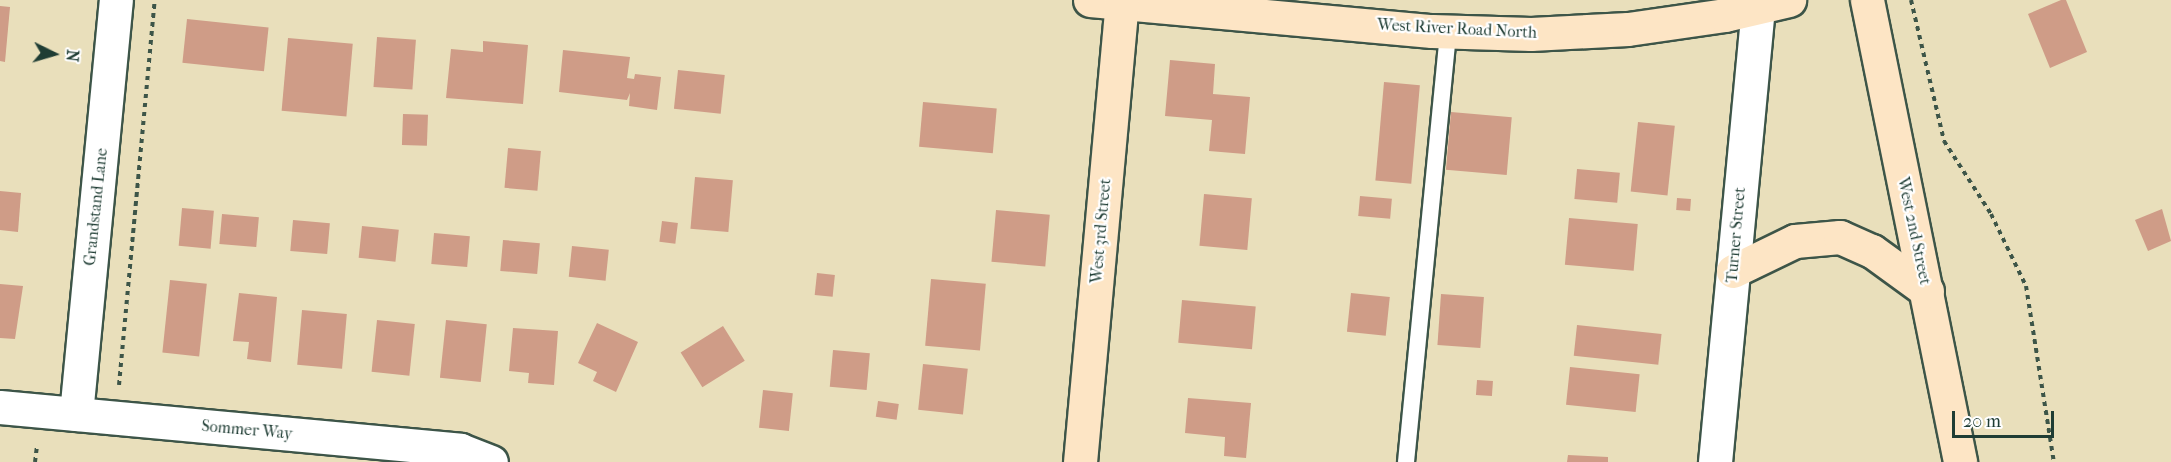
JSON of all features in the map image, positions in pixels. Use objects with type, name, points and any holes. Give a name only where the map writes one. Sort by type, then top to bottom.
[{"type":"main road","name":"West River Road North","points":[[1090,0],[1448,31],[1530,34],[1628,28],[1758,8],[1789,0]]},
{"type":"main road","name":"West 2nd Street","points":[[1867,0],[1960,462]]},
{"type":"main road","name":"West 3rd Street","points":[[1080,462],[1122,1]]},
{"type":"main road","points":[[1733,271],[1795,241],[1840,237],[1872,250],[1927,291]]},
{"type":"street","name":"Grandstand Lane","points":[[76,414],[116,0]]},
{"type":"street","name":"Turner Street","points":[[1715,462],[1758,8]]},
{"type":"street","name":"Sommer Way","points":[[0,407],[460,450],[490,462]]},
{"type":"lane","points":[[1406,462],[1448,31]]},
{"type":"path","points":[[116,417],[155,0]]},
{"type":"path","points":[[1911,0],[1944,141],[1970,177],[2018,263],[2026,286],[2054,462]]},
{"type":"path","points":[[35,462],[37,445]]},
{"type":"building","points":[[2066,0],[2087,52],[2050,68],[2028,14]]},
{"type":"building","points":[[0,6],[10,7],[5,62],[0,61]]},
{"type":"building","points":[[187,19],[269,28],[264,71],[182,63]]},
{"type":"building","points":[[377,37],[416,40],[412,90],[374,87]]},
{"type":"building","points":[[288,38],[353,44],[346,116],[282,111]]},
{"type":"building","points":[[483,41],[528,45],[523,104],[446,98],[451,49],[483,52]]},
{"type":"building","points":[[563,50],[630,57],[627,78],[634,79],[635,74],[661,77],[657,110],[629,106],[630,93],[627,100],[559,92]]},
{"type":"building","points":[[1170,60],[1215,64],[1213,94],[1250,97],[1245,154],[1209,151],[1212,120],[1165,116]]},
{"type":"building","points":[[678,70],[725,75],[721,114],[674,109]]},
{"type":"building","points":[[1384,82],[1420,85],[1411,184],[1375,181]]},
{"type":"building","points":[[923,102],[997,108],[993,153],[919,147]]},
{"type":"building","points":[[1451,112],[1512,117],[1507,175],[1446,170]]},
{"type":"building","points":[[403,114],[428,115],[427,146],[402,145]]},
{"type":"building","points":[[1638,122],[1675,126],[1667,195],[1631,192]]},
{"type":"building","points":[[508,148],[541,151],[537,191],[505,188]]},
{"type":"building","points":[[1577,169],[1620,173],[1617,203],[1574,199]]},
{"type":"building","points":[[695,177],[733,180],[728,232],[690,229]]},
{"type":"building","points":[[0,191],[21,193],[18,232],[0,230]]},
{"type":"building","points":[[1204,194],[1252,198],[1247,250],[1199,246]]},
{"type":"building","points":[[1360,196],[1392,199],[1390,219],[1358,216]]},
{"type":"building","points":[[1677,198],[1691,199],[1690,211],[1676,210]]},
{"type":"building","points":[[182,208],[214,211],[211,249],[179,246]]},
{"type":"building","points":[[2162,209],[2171,241],[2148,251],[2135,220]]},
{"type":"building","points":[[996,210],[1050,215],[1045,267],[991,262]]},
{"type":"building","points":[[222,214],[259,217],[256,247],[219,244]]},
{"type":"building","points":[[1569,218],[1638,224],[1634,271],[1565,265]]},
{"type":"building","points":[[293,220],[330,223],[327,254],[290,251]]},
{"type":"building","points":[[662,221],[678,223],[675,244],[659,242]]},
{"type":"building","points":[[362,226],[399,230],[395,262],[359,258]]},
{"type":"building","points":[[434,233],[470,236],[467,267],[431,264]]},
{"type":"building","points":[[503,240],[540,243],[537,274],[500,271]]},
{"type":"building","points":[[572,246],[609,250],[606,281],[569,277]]},
{"type":"building","points":[[817,273],[835,275],[833,297],[815,295]]},
{"type":"building","points":[[931,279],[986,284],[980,351],[925,346]]},
{"type":"building","points":[[170,280],[207,284],[199,356],[162,353]]},
{"type":"building","points":[[0,284],[23,286],[15,339],[0,338]]},
{"type":"building","points":[[239,293],[277,297],[271,362],[247,359],[249,342],[233,341]]},
{"type":"building","points":[[1351,293],[1390,297],[1386,336],[1347,332]]},
{"type":"building","points":[[1441,294],[1484,297],[1480,348],[1437,345]]},
{"type":"building","points":[[1182,300],[1256,306],[1252,349],[1178,343]]},
{"type":"building","points":[[302,310],[347,314],[342,369],[297,365]]},
{"type":"building","points":[[377,320],[415,324],[409,376],[372,372]]},
{"type":"building","points":[[446,320],[487,324],[481,382],[440,378]]},
{"type":"building","points":[[597,323],[638,342],[616,392],[593,381],[597,372],[578,363]]},
{"type":"building","points":[[1577,325],[1662,334],[1658,365],[1574,356]]},
{"type":"building","points":[[723,326],[745,361],[702,387],[681,352]]},
{"type":"building","points":[[513,328],[558,331],[554,385],[528,383],[529,373],[509,371]]},
{"type":"building","points":[[833,350],[870,353],[867,390],[830,387]]},
{"type":"building","points":[[923,364],[968,369],[963,414],[918,410]]},
{"type":"building","points":[[1570,367],[1640,374],[1636,412],[1566,405]]},
{"type":"building","points":[[1477,380],[1493,381],[1492,396],[1476,395]]},
{"type":"building","points":[[763,390],[793,393],[789,431],[759,428]]},
{"type":"building","points":[[1188,398],[1251,403],[1246,458],[1224,456],[1225,437],[1185,433]]},
{"type":"building","points":[[878,401],[899,404],[897,420],[876,417]]},
{"type":"building","points":[[1568,455],[1608,457],[1608,462],[1567,462]]}]
